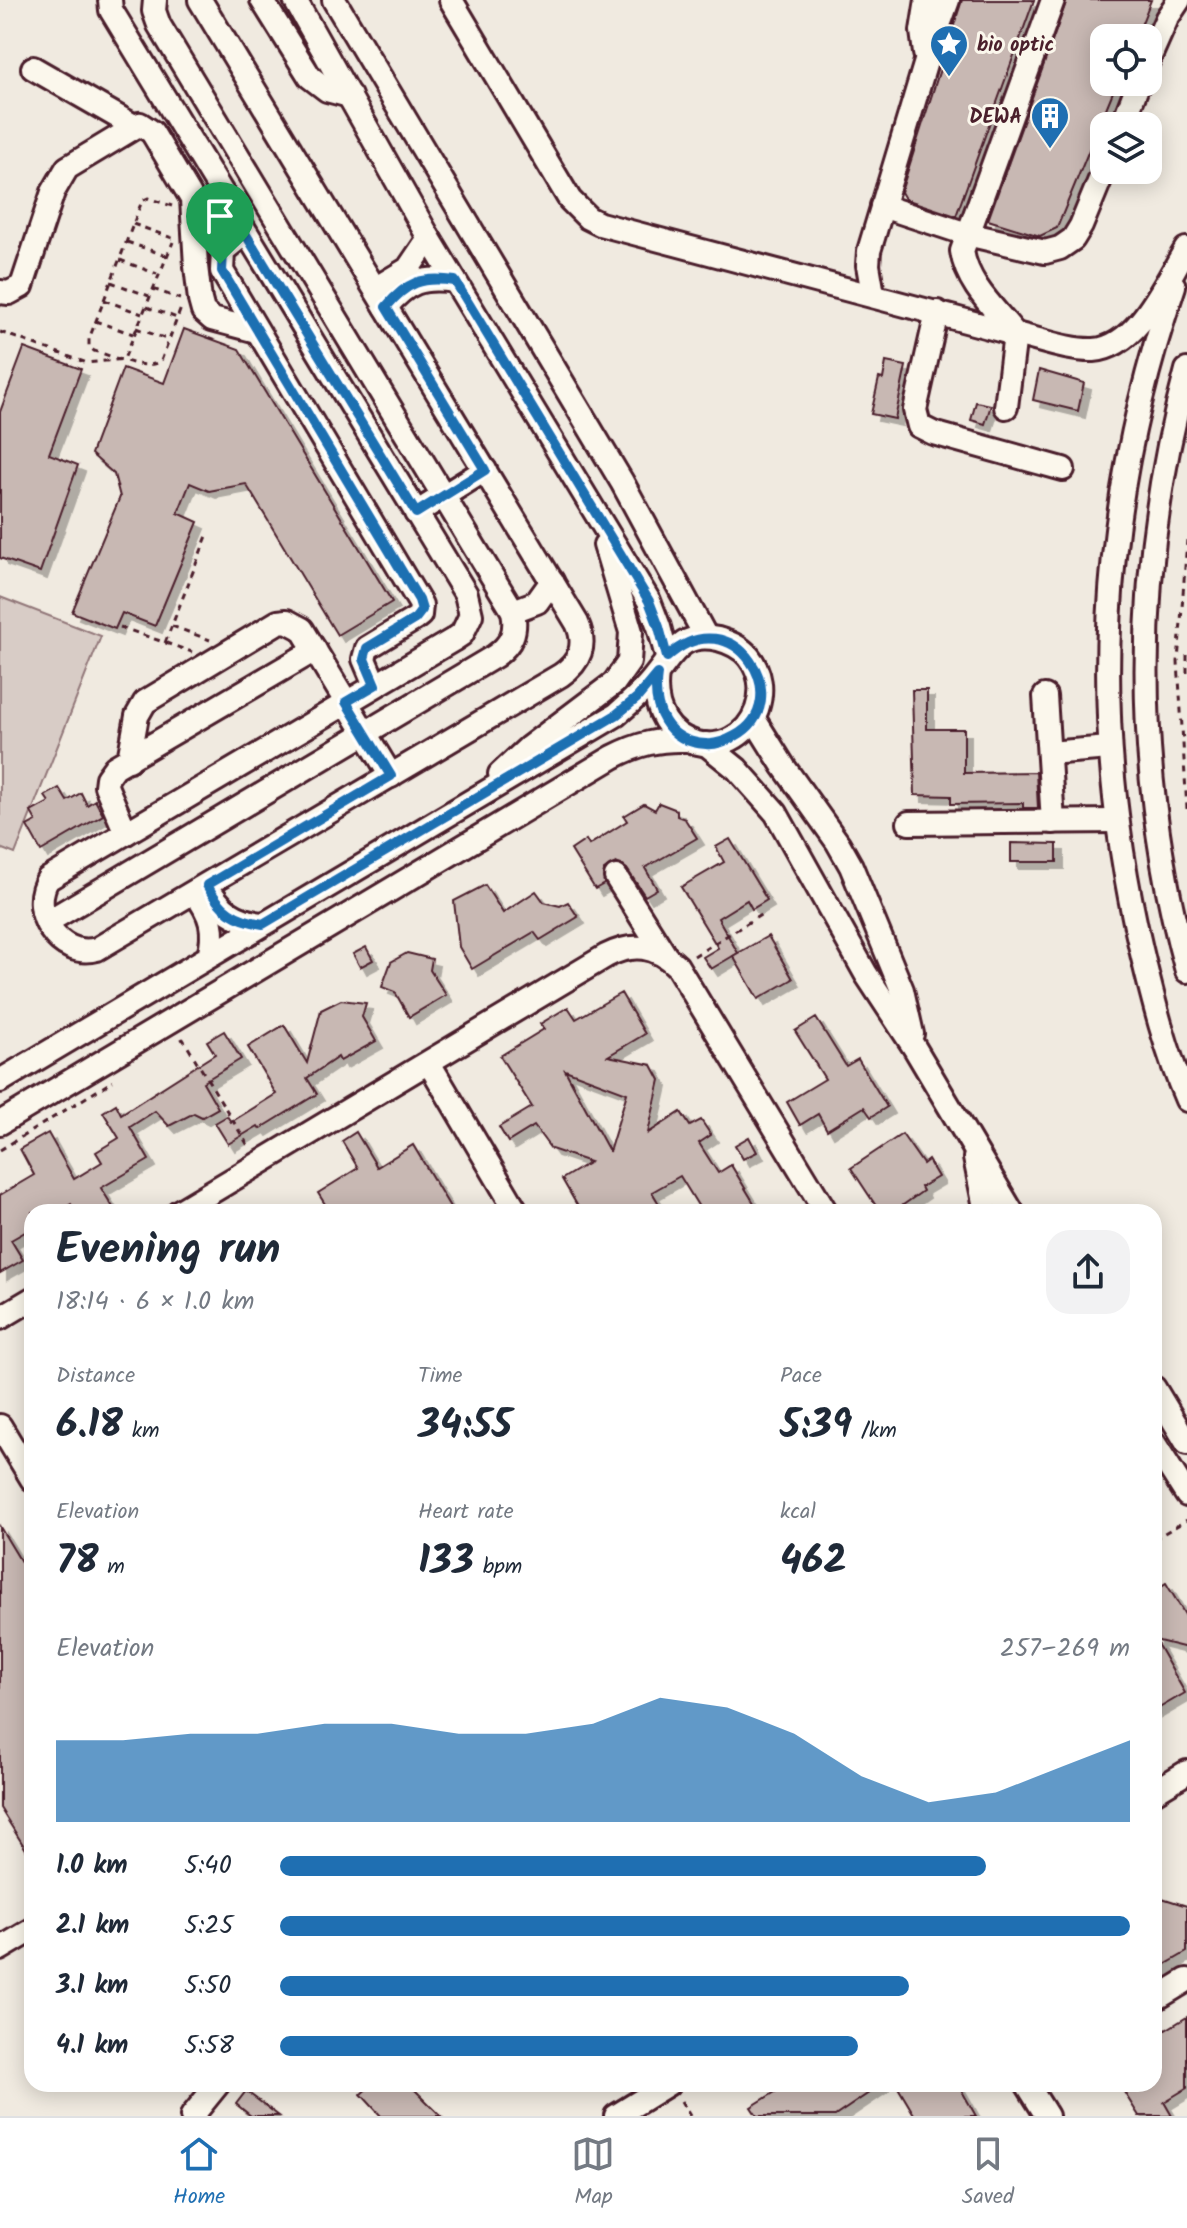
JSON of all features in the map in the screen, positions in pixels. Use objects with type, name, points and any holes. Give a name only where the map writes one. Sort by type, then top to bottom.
[{"type":"street","points":[[110,0],[111,10],[231,247],[416,513],[466,594],[471,615],[462,634],[48,879],[42,888],[41,912],[69,948],[88,951],[97,949],[561,675],[575,663],[582,647],[581,631],[552,581],[200,0]]},
{"type":"street","points":[[47,922],[506,648],[516,624],[513,611],[444,495],[159,25],[154,11],[155,0]]},
{"type":"street","points":[[262,0],[310,77],[327,90],[350,96]]},
{"type":"street","points":[[295,0],[429,238],[649,601],[659,627],[662,666],[654,694],[659,712],[670,729],[737,769],[776,813],[866,974],[914,1047],[1007,1204]]},
{"type":"street","points":[[334,0],[622,482],[706,637]]},
{"type":"street","points":[[451,0],[570,200],[588,218],[600,224],[1015,334],[1094,350],[1113,345],[1130,334],[1187,248]]},
{"type":"street","points":[[927,0],[922,31],[927,58]]},
{"type":"street","points":[[873,294],[868,258],[927,58],[948,0]]},
{"type":"street","points":[[1006,407],[1015,334],[964,268],[962,251],[1053,0]]},
{"type":"street","points":[[1162,29],[1179,0]]},
{"type":"street","points":[[33,68],[134,126]]},
{"type":"street","points":[[0,292],[9,293],[22,286],[53,192],[67,168],[140,124],[152,132],[189,192],[189,232],[203,311],[212,319],[257,331]]},
{"type":"street","points":[[882,206],[967,234],[1045,252],[1060,248],[1073,239],[1098,184]]},
{"type":"street","points":[[189,232],[231,247]]},
{"type":"street","points":[[380,298],[408,269],[429,238]]},
{"type":"street","points":[[200,300],[231,247]]},
{"type":"street","points":[[231,247],[257,331],[421,605],[420,615],[415,619],[367,648],[364,659],[375,685]]},
{"type":"street","points":[[1187,248],[1153,346],[1129,444],[1112,559],[1107,646],[1109,748],[1117,821],[1132,909],[1152,995],[1187,1100]]},
{"type":"street","points":[[380,298],[416,282],[435,278],[455,281]]},
{"type":"street","points":[[937,312],[915,410],[919,426],[933,433],[1063,469]]},
{"type":"street","points":[[1187,370],[1172,425],[1154,525],[1146,626],[1148,727],[1156,824],[1173,920],[1187,971]]},
{"type":"street","points":[[416,513],[485,470]]},
{"type":"street","points":[[475,800],[528,748],[614,683],[629,662],[631,632],[594,509]]},
{"type":"street","points":[[513,611],[537,602],[552,581]]},
{"type":"street","points":[[129,760],[137,716],[145,702],[278,622],[287,621],[302,629],[391,776]]},
{"type":"street","points":[[0,1081],[616,715],[637,698],[678,646],[706,637],[731,642],[748,656],[759,675],[761,697],[754,719],[733,737],[725,741],[696,742],[661,739],[636,745],[613,757],[0,1123]]},
{"type":"street","points":[[126,833],[106,786],[110,772],[315,650]]},
{"type":"street","points":[[1045,696],[1053,822]]},
{"type":"street","points":[[754,719],[851,866],[902,990],[914,1047]]},
{"type":"street","points":[[1049,753],[1109,748]]},
{"type":"street","points":[[909,823],[1117,821]]},
{"type":"street","points":[[616,877],[821,1204]]},
{"type":"street","points":[[200,888],[228,914],[245,922],[263,924]]},
{"type":"street","points":[[200,888],[212,922],[214,939],[209,956]]},
{"type":"street","points":[[191,1204],[620,949],[635,946],[651,949],[671,961]]},
{"type":"street","points":[[429,1063],[512,1204]]},
{"type":"street","points":[[973,1149],[984,1204]]},
{"type":"street","points":[[0,1318],[24,1304]]},
{"type":"street","points":[[1162,1401],[1187,1443]]},
{"type":"street","points":[[0,1426],[24,1466]]},
{"type":"street","points":[[1162,1456],[1187,1495]]},
{"type":"street","points":[[1162,1787],[1187,1772]]},
{"type":"street","points":[[2,1943],[24,1933]]},
{"type":"street","points":[[1162,1995],[1187,1980]]},
{"type":"street","points":[[192,2116],[212,2092]]},
{"type":"street","points":[[616,2116],[655,2092]]},
{"type":"street","points":[[1032,2092],[1047,2116]]},
{"type":"path","points":[[153,289],[183,300],[161,361],[146,365],[91,349],[89,339],[95,321],[142,201],[148,198],[189,232]]},
{"type":"path","points":[[133,224],[189,232]]},
{"type":"path","points":[[124,359],[167,256],[189,232]]},
{"type":"path","points":[[127,242],[167,256]]},
{"type":"path","points":[[120,260],[159,275]]},
{"type":"path","points":[[111,282],[150,297]]},
{"type":"path","points":[[104,300],[142,314]]},
{"type":"path","points":[[145,307],[177,318]]},
{"type":"path","points":[[95,321],[134,335]]},
{"type":"path","points":[[136,328],[169,340]]},
{"type":"path","points":[[0,332],[87,363],[124,359]]},
{"type":"path","points":[[165,643],[207,536]]},
{"type":"path","points":[[1187,540],[1178,662],[1187,809]]},
{"type":"path","points":[[172,626],[223,654]]},
{"type":"path","points":[[120,627],[165,643],[223,654]]},
{"type":"path","points":[[1187,655],[1187,674]]},
{"type":"path","points":[[671,961],[762,914]]},
{"type":"path","points":[[170,1047],[183,1039],[260,1163]]},
{"type":"path","points":[[0,1150],[117,1079]]},
{"type":"path","points":[[1162,1534],[1187,1520]]},
{"type":"shaded area","points":[[0,597],[101,636],[15,854],[0,848]]},
{"type":"building","points":[[962,0],[1034,0],[956,216],[905,199],[901,192]]},
{"type":"building","name":"DEWA","points":[[1067,0],[1151,0],[1142,24],[1090,24],[1090,96],[1111,96],[1105,112],[1090,112],[1090,148],[1057,228],[1040,236],[988,220]]},
{"type":"building","points":[[184,329],[239,349],[392,602],[337,635],[246,484],[209,491],[190,483],[178,513],[198,522],[155,626],[122,613],[115,629],[72,612],[120,497],[114,474],[91,454],[123,368],[164,383]]},
{"type":"building","points":[[24,348],[81,369],[49,454],[78,465],[40,572],[0,558],[0,412]]},
{"type":"building","points":[[886,362],[906,366],[895,419],[871,414]]},
{"type":"building","points":[[1039,370],[1084,383],[1078,411],[1033,400]]},
{"type":"building","points":[[976,402],[991,405],[985,424],[971,420]]},
{"type":"building","points":[[912,690],[927,690],[927,729],[964,729],[964,773],[1036,772],[1038,808],[1023,808],[1023,803],[951,804],[951,796],[915,795]]},
{"type":"building","points":[[59,788],[67,801],[81,793],[87,805],[95,800],[103,815],[41,851],[27,826],[36,821],[31,812],[49,802],[45,796]]},
{"type":"building","points":[[659,803],[677,810],[677,816],[685,819],[697,838],[645,868],[657,889],[645,896],[627,869],[616,863],[604,870],[604,884],[595,889],[571,850],[586,840],[589,845],[627,821],[624,816],[644,804],[655,810]]},
{"type":"building","points":[[730,839],[767,900],[752,909],[747,900],[718,918],[738,953],[711,969],[703,957],[718,948],[681,887],[724,862],[716,847]]},
{"type":"building","points":[[1011,843],[1057,844],[1057,862],[1011,862]]},
{"type":"building","points":[[485,885],[503,913],[536,891],[544,902],[560,906],[568,902],[578,917],[540,940],[534,932],[472,969],[459,947],[454,901]]},
{"type":"building","points":[[768,936],[793,979],[758,999],[733,956]]},
{"type":"building","points":[[366,947],[373,960],[360,967],[353,954]]},
{"type":"building","points":[[407,953],[432,959],[430,970],[446,995],[409,1017],[395,992],[382,987],[391,962]]},
{"type":"building","points":[[621,993],[645,1034],[608,1056],[652,1065],[660,1080],[648,1133],[681,1112],[690,1126],[701,1120],[711,1135],[699,1143],[718,1173],[731,1165],[754,1203],[697,1204],[680,1176],[652,1192],[659,1204],[576,1204],[562,1179],[590,1162],[551,1149],[534,1126],[508,1142],[499,1127],[532,1107],[500,1056],[544,1029],[540,1024],[568,1007],[576,1019]],"holes":[[[565,1070],[627,1093],[609,1152]]]},
{"type":"building","points":[[341,1000],[366,1003],[362,1017],[376,1041],[340,1061],[338,1057],[307,1078],[317,1094],[260,1129],[258,1126],[228,1144],[215,1123],[227,1116],[231,1122],[276,1094],[248,1047],[284,1025],[307,1063],[321,1010]]},
{"type":"building","points":[[816,1018],[846,1066],[858,1059],[887,1107],[871,1117],[864,1107],[827,1130],[818,1114],[800,1125],[787,1102],[825,1079],[795,1031]]},
{"type":"building","points":[[224,1031],[241,1059],[203,1082],[218,1108],[202,1117],[194,1113],[169,1126],[155,1111],[130,1127],[149,1160],[101,1188],[111,1204],[24,1204],[24,1233],[11,1240],[23,1260],[0,1273],[0,1195],[34,1175],[20,1149],[48,1133],[74,1179],[102,1162],[96,1152],[119,1138],[103,1112],[116,1104],[121,1114],[215,1054],[207,1041]]},
{"type":"building","points":[[356,1132],[377,1167],[413,1145],[448,1204],[325,1204],[318,1193],[358,1168],[342,1141]]},
{"type":"building","points":[[902,1134],[923,1164],[928,1160],[938,1177],[921,1187],[923,1191],[904,1204],[875,1204],[851,1168]]},
{"type":"building","points":[[749,1137],[757,1152],[743,1159],[735,1145]]},
{"type":"building","points":[[0,1527],[24,1567],[24,1846],[0,1808]]},
{"type":"building","points":[[1166,1583],[1187,1618],[1187,1648],[1162,1642],[1162,1586]]},
{"type":"building","points":[[1162,1652],[1185,1693],[1162,1706]]},
{"type":"building","points":[[1162,1898],[1187,1906],[1187,1952],[1162,1966]]},
{"type":"building","points":[[1187,2017],[1187,2088],[1164,2102],[1172,2116],[1139,2116],[1124,2092],[1162,2092],[1162,2032]]},
{"type":"building","points":[[247,2092],[279,2116],[251,2116],[236,2104]]},
{"type":"building","points":[[417,2092],[441,2116],[381,2116],[361,2094]]},
{"type":"building","points":[[775,2092],[870,2092],[835,2116],[757,2116],[751,2107]]},
{"type":"building","points":[[901,2092],[962,2092],[976,2116],[915,2116]]},
{"type":"place","name":"bio optic","points":[[949,78]]},
{"type":"place","name":"DEWA","points":[[1050,150]]},
{"type":"route","points":[[245,233],[416,513],[485,470],[386,307],[399,292],[416,282],[435,278],[455,281],[649,601],[667,657],[678,646],[693,640],[706,637],[731,642],[748,656],[759,675],[761,697],[754,719],[741,732],[725,741],[706,744],[686,740],[670,729],[659,712],[654,694],[657,674],[637,698],[616,715],[263,924],[245,922],[228,914],[215,901],[207,885],[391,776],[346,702],[375,685],[364,659],[367,648],[415,619],[422,610],[419,600],[220,264],[227,245],[245,233]]}]
